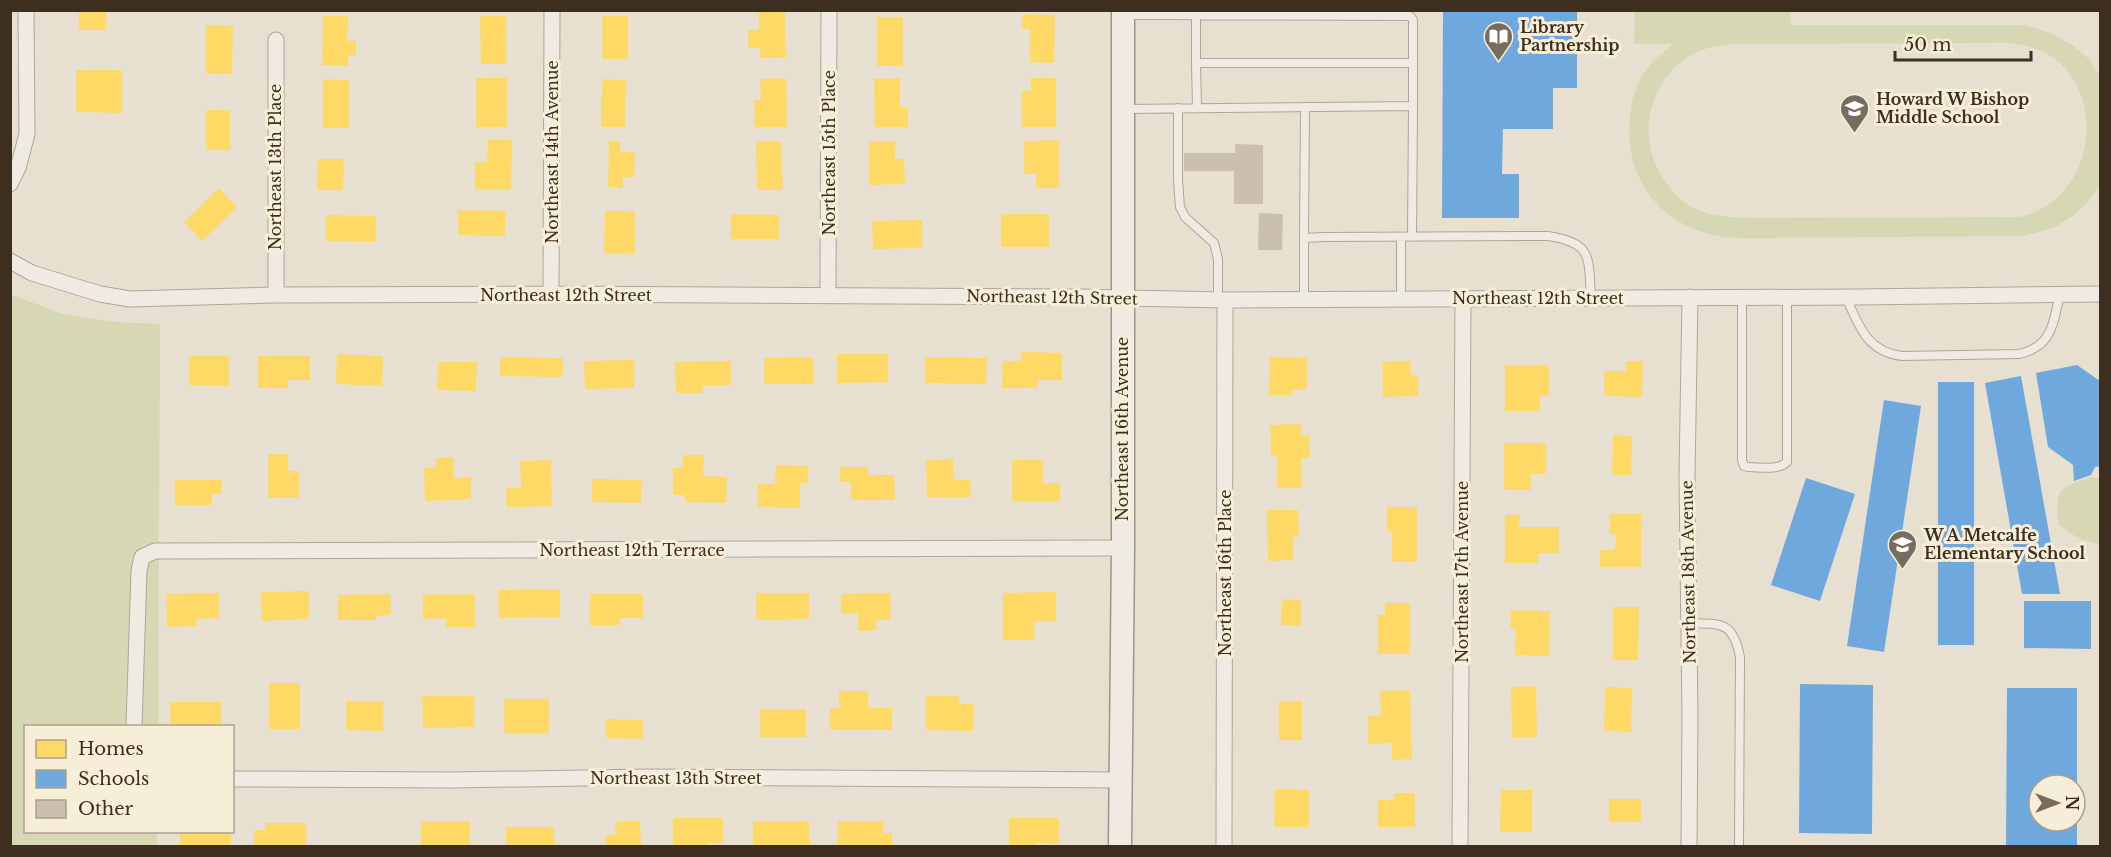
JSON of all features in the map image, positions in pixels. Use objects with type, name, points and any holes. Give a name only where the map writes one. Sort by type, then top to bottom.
[{"type":"street","points":[[10,184],[18,168],[27,134],[26,10]]},
{"type":"street","name":"Northeast 14th Avenue","points":[[551,294],[552,10]]},
{"type":"street","name":"Northeast 15th Place","points":[[828,295],[829,10]]},
{"type":"street","name":"Northeast 16th Avenue","points":[[1120,846],[1123,548],[1123,13]]},
{"type":"street","name":"Northeast 13th Place","points":[[276,40],[276,295]]},
{"type":"street","name":"Northeast 12th Street","points":[[10,261],[32,273],[100,294],[130,299],[276,295],[551,294],[1304,300],[2100,294]]},
{"type":"street","name":"Northeast 18th Avenue","points":[[1689,846],[1687,476],[1690,297]]},
{"type":"street","name":"Northeast 17th Avenue","points":[[1460,846],[1463,298]]},
{"type":"street","name":"Northeast 16th Place","points":[[1222,300],[1224,846]]},
{"type":"street","name":"Northeast 12th Terrace","points":[[134,725],[139,571],[142,557],[155,551],[1123,548]]},
{"type":"street","name":"Northeast 13th Street","points":[[234,779],[452,780],[692,777],[1120,780]]},
{"type":"lane","points":[[1123,13],[1313,13],[1410,16],[1413,20],[1412,237]]},
{"type":"lane","points":[[1197,108],[1196,63],[1201,14]]},
{"type":"lane","points":[[1196,63],[1413,63]]},
{"type":"lane","points":[[1122,109],[1413,106]]},
{"type":"lane","points":[[1304,300],[1305,107]]},
{"type":"lane","points":[[1178,108],[1180,207],[1185,217],[1214,243],[1222,300]]},
{"type":"lane","points":[[1304,238],[1548,236],[1569,239],[1583,250],[1588,259],[1591,297]]},
{"type":"lane","points":[[1401,237],[1401,299]]},
{"type":"lane","points":[[1846,297],[1861,330],[1879,349],[1889,354],[1926,356],[2019,354],[2031,351],[2046,340],[2051,330],[2060,294]]},
{"type":"lane","points":[[1742,297],[1742,460],[1744,466],[1748,467],[1775,467],[1787,462],[1787,297]]},
{"type":"lane","points":[[1689,623],[1721,624],[1737,641],[1740,657],[1739,846]]},
{"type":"green space","points":[[1635,11],[1791,11],[1791,25],[2024,25],[2051,33],[2072,45],[2089,59],[2100,76],[2100,186],[2074,215],[2055,227],[2024,236],[1736,238],[1713,235],[1693,228],[1674,218],[1658,205],[1636,171],[1629,127],[1632,104],[1642,76],[1649,66],[1673,44],[1634,44]],"holes":[[[2006,43],[2040,50],[2065,68],[2081,94],[2086,123],[2083,154],[2071,181],[2050,204],[2020,217],[1755,218],[1717,216],[1696,209],[1681,200],[1663,178],[1654,161],[1649,142],[1652,105],[1660,87],[1671,72],[1685,59],[1702,50],[1734,44]]]},
{"type":"green space","points":[[10,294],[60,313],[113,322],[160,324],[158,725],[24,725],[24,833],[157,833],[157,846],[11,846]]},
{"type":"green space","points":[[2091,477],[2100,479],[2100,545],[2078,538],[2059,525],[2058,497],[2061,492],[2071,484]]},
{"type":"building: Homes","points":[[79,10],[106,10],[106,30],[79,30]]},
{"type":"building: Homes","points":[[759,10],[785,10],[786,58],[760,58],[760,48],[748,48],[748,30],[759,30]]},
{"type":"building: Homes","points":[[1022,14],[1055,15],[1054,63],[1030,62],[1030,29],[1022,29]]},
{"type":"building: Homes","points":[[323,16],[348,16],[347,41],[356,41],[356,55],[348,55],[348,66],[322,65]]},
{"type":"building: Homes","points":[[480,16],[506,16],[506,64],[481,64]]},
{"type":"building: Homes","points":[[602,16],[628,16],[628,59],[602,59]]},
{"type":"building: Homes","points":[[877,17],[903,17],[903,66],[877,66]]},
{"type":"building: Homes","points":[[206,25],[233,26],[232,74],[206,74]]},
{"type":"building: Homes","points":[[76,70],[122,70],[122,113],[76,112]]},
{"type":"building: Homes","points":[[476,78],[507,78],[507,127],[476,127]]},
{"type":"building: Homes","points":[[786,78],[787,127],[755,127],[754,100],[761,100],[760,79]]},
{"type":"building: Homes","points":[[900,78],[900,108],[908,108],[908,127],[875,127],[874,79]]},
{"type":"building: Homes","points":[[1030,78],[1056,78],[1056,127],[1022,127],[1022,91],[1031,91]]},
{"type":"building: Homes","points":[[323,79],[349,80],[349,128],[323,128]]},
{"type":"building: Homes","points":[[602,79],[626,80],[625,127],[601,127]]},
{"type":"building: Homes","points":[[206,110],[230,110],[230,150],[206,150]]},
{"type":"building: Homes","points":[[488,140],[512,140],[511,189],[475,189],[475,162],[487,162]]},
{"type":"building: Homes","points":[[1059,140],[1059,188],[1036,188],[1036,174],[1024,174],[1024,141]]},
{"type":"building: Homes","points":[[609,141],[620,142],[620,152],[635,152],[634,177],[623,177],[623,188],[608,187]]},
{"type":"building: Homes","points":[[756,141],[781,141],[783,190],[757,190]]},
{"type":"building: Homes","points":[[869,141],[895,141],[895,159],[904,159],[905,184],[869,185]]},
{"type":"building: Homes","points":[[318,159],[344,159],[343,190],[317,190]]},
{"type":"building: Homes","points":[[219,188],[237,207],[202,241],[184,222]]},
{"type":"building: Homes","points":[[458,210],[506,211],[505,236],[458,235]]},
{"type":"building: Homes","points":[[605,211],[635,211],[635,253],[604,253]]},
{"type":"building: Homes","points":[[731,214],[779,215],[779,239],[731,239]]},
{"type":"building: Homes","points":[[1001,214],[1049,214],[1049,247],[1001,247]]},
{"type":"building: Homes","points":[[326,215],[376,216],[376,242],[326,241]]},
{"type":"building: Homes","points":[[922,220],[922,248],[873,249],[872,221]]},
{"type":"building: Homes","points":[[1021,352],[1062,353],[1062,380],[1038,380],[1037,388],[1002,388],[1003,361],[1021,361]]},
{"type":"building: Homes","points":[[337,354],[383,356],[382,386],[336,384]]},
{"type":"building: Homes","points":[[837,354],[888,354],[888,382],[837,383]]},
{"type":"building: Homes","points":[[189,356],[229,356],[229,386],[189,385]]},
{"type":"building: Homes","points":[[258,356],[310,356],[310,380],[288,380],[288,388],[258,388]]},
{"type":"building: Homes","points":[[500,357],[563,358],[562,377],[500,376]]},
{"type":"building: Homes","points":[[813,357],[814,384],[764,384],[764,358]]},
{"type":"building: Homes","points":[[925,357],[987,358],[986,384],[925,383]]},
{"type":"building: Homes","points":[[1270,357],[1307,358],[1307,390],[1292,390],[1291,395],[1269,395]]},
{"type":"building: Homes","points":[[634,360],[634,388],[585,389],[584,361]]},
{"type":"building: Homes","points":[[731,361],[731,385],[702,386],[702,393],[676,393],[675,362]]},
{"type":"building: Homes","points":[[1410,361],[1411,375],[1418,375],[1418,396],[1383,397],[1382,362]]},
{"type":"building: Homes","points":[[1626,361],[1643,361],[1642,397],[1604,396],[1604,371],[1626,371]]},
{"type":"building: Homes","points":[[438,362],[477,362],[476,391],[437,390]]},
{"type":"building: Homes","points":[[1505,365],[1549,365],[1549,396],[1540,396],[1540,411],[1505,411]]},
{"type":"building: Homes","points":[[1301,424],[1301,436],[1309,436],[1310,458],[1301,459],[1302,488],[1277,488],[1277,456],[1271,456],[1270,425]]},
{"type":"building: Homes","points":[[1613,435],[1632,436],[1631,475],[1612,475]]},
{"type":"building: Homes","points":[[1504,443],[1546,443],[1546,474],[1531,474],[1531,490],[1504,490]]},
{"type":"building: Homes","points":[[268,454],[288,454],[288,471],[299,471],[299,498],[268,498]]},
{"type":"building: Homes","points":[[683,455],[704,455],[703,476],[727,477],[726,503],[685,502],[685,495],[673,495],[673,468],[683,468]]},
{"type":"building: Homes","points":[[453,457],[454,478],[471,477],[471,499],[425,501],[424,468],[436,467],[436,458]]},
{"type":"building: Homes","points":[[953,459],[954,480],[970,480],[971,497],[927,498],[926,460]]},
{"type":"building: Homes","points":[[551,460],[552,506],[506,507],[506,488],[521,488],[520,461]]},
{"type":"building: Homes","points":[[1012,460],[1043,460],[1043,483],[1060,483],[1060,501],[1012,501]]},
{"type":"building: Homes","points":[[776,465],[808,466],[808,483],[800,483],[800,508],[758,507],[758,484],[775,484]]},
{"type":"building: Homes","points":[[840,467],[868,467],[868,475],[894,475],[895,500],[851,500],[851,482],[840,482]]},
{"type":"building: Homes","points":[[592,479],[642,480],[641,503],[592,502]]},
{"type":"building: Homes","points":[[175,480],[222,480],[221,494],[212,494],[212,505],[175,505]]},
{"type":"building: Homes","points":[[1387,507],[1417,507],[1417,562],[1392,562],[1392,531],[1387,531]]},
{"type":"building: Homes","points":[[1267,510],[1298,510],[1299,537],[1293,537],[1293,560],[1268,561]]},
{"type":"building: Homes","points":[[1610,514],[1642,514],[1641,567],[1600,567],[1600,550],[1615,550],[1616,534],[1610,534]]},
{"type":"building: Homes","points":[[1505,515],[1520,515],[1519,527],[1559,527],[1559,553],[1538,553],[1538,563],[1505,563]]},
{"type":"building: Homes","points":[[560,589],[560,617],[499,618],[498,590]]},
{"type":"building: Homes","points":[[309,591],[309,619],[262,621],[261,592]]},
{"type":"building: Homes","points":[[1056,592],[1056,621],[1034,622],[1034,640],[1003,640],[1003,593]]},
{"type":"building: Homes","points":[[219,593],[219,618],[196,619],[197,626],[167,627],[166,594]]},
{"type":"building: Homes","points":[[756,593],[809,593],[809,619],[756,620]]},
{"type":"building: Homes","points":[[890,593],[891,620],[876,620],[876,630],[858,631],[858,613],[841,613],[841,594]]},
{"type":"building: Homes","points":[[390,594],[391,615],[376,616],[376,620],[338,620],[338,595]]},
{"type":"building: Homes","points":[[475,594],[475,627],[446,627],[446,618],[423,619],[423,595]]},
{"type":"building: Homes","points":[[590,594],[643,594],[643,618],[620,618],[620,625],[590,626]]},
{"type":"building: Homes","points":[[1282,599],[1301,600],[1301,626],[1281,625]]},
{"type":"building: Homes","points":[[1385,603],[1410,603],[1410,654],[1378,654],[1378,615],[1385,615]]},
{"type":"building: Homes","points":[[1613,607],[1639,607],[1638,660],[1613,660]]},
{"type":"building: Homes","points":[[1511,610],[1550,611],[1549,656],[1515,655],[1516,628],[1510,628]]},
{"type":"building: Homes","points":[[269,683],[300,683],[300,729],[269,729]]},
{"type":"building: Homes","points":[[1536,686],[1537,737],[1512,738],[1511,687]]},
{"type":"building: Homes","points":[[1605,687],[1632,688],[1631,732],[1604,731]]},
{"type":"building: Homes","points":[[1410,690],[1412,759],[1392,760],[1392,743],[1368,744],[1368,716],[1381,716],[1380,691]]},
{"type":"building: Homes","points":[[839,691],[868,691],[868,708],[892,708],[892,730],[830,730],[830,708],[839,708]]},
{"type":"building: Homes","points":[[422,696],[474,696],[474,727],[423,728]]},
{"type":"building: Homes","points":[[926,696],[959,696],[959,704],[974,704],[973,731],[926,730]]},
{"type":"building: Homes","points":[[504,699],[549,699],[549,733],[504,733]]},
{"type":"building: Homes","points":[[346,701],[383,701],[383,731],[346,730]]},
{"type":"building: Homes","points":[[1279,701],[1302,701],[1302,740],[1279,740]]},
{"type":"building: Homes","points":[[170,702],[221,702],[221,725],[170,725]]},
{"type":"building: Homes","points":[[760,709],[806,709],[806,737],[760,737]]},
{"type":"building: Homes","points":[[606,719],[643,720],[643,739],[606,738]]},
{"type":"building: Homes","points":[[1275,789],[1309,790],[1309,827],[1274,827]]},
{"type":"building: Homes","points":[[1501,790],[1532,790],[1532,832],[1500,832]]},
{"type":"building: Homes","points":[[1394,793],[1415,793],[1415,827],[1378,827],[1378,800],[1394,800]]},
{"type":"building: Homes","points":[[1609,799],[1641,799],[1641,822],[1609,822]]},
{"type":"building: Homes","points":[[673,818],[723,818],[723,843],[707,843],[707,846],[673,846]]},
{"type":"building: Homes","points":[[1009,818],[1059,818],[1059,844],[1035,843],[1035,846],[1009,846]]},
{"type":"building: Homes","points":[[421,821],[470,821],[470,846],[421,846]]},
{"type":"building: Homes","points":[[640,821],[641,846],[606,846],[605,835],[616,835],[615,822]]},
{"type":"building: Homes","points":[[753,821],[809,821],[810,846],[753,846]]},
{"type":"building: Homes","points":[[838,821],[883,821],[883,833],[892,833],[892,846],[838,846]]},
{"type":"building: Homes","points":[[266,823],[306,823],[306,846],[254,846],[254,830],[266,830]]},
{"type":"building: Homes","points":[[506,827],[554,827],[554,846],[506,846]]},
{"type":"building: Homes","points":[[180,833],[231,833],[231,846],[180,846]]},
{"type":"building: Schools","points":[[1443,10],[1577,10],[1577,88],[1553,88],[1553,129],[1503,129],[1502,174],[1519,174],[1519,218],[1442,218]]},
{"type":"building: Schools","points":[[2077,365],[2100,381],[2100,466],[2095,467],[2091,475],[2074,481],[2073,465],[2048,447],[2036,373]]},
{"type":"building: Schools","points":[[2021,376],[2060,594],[2022,594],[1985,383]]},
{"type":"building: Schools","points":[[1938,382],[1974,382],[1974,645],[1938,645]]},
{"type":"building: Schools","points":[[1884,400],[1921,406],[1884,652],[1847,646]]},
{"type":"building: Schools","points":[[1806,478],[1855,494],[1820,601],[1771,585]]},
{"type":"building: Schools","points":[[2024,601],[2091,601],[2091,649],[2024,648]]},
{"type":"building: Schools","points":[[1800,684],[1873,685],[1872,834],[1799,833]]},
{"type":"building: Schools","points":[[2007,688],[2077,688],[2077,773],[2027,773],[2027,833],[2077,833],[2077,846],[2006,846]]},
{"type":"building: Other","points":[[1235,144],[1263,145],[1263,204],[1234,204],[1234,171],[1184,171],[1184,153],[1235,153]]},
{"type":"building: Other","points":[[1259,213],[1283,214],[1282,250],[1258,250]]},
{"type":"place","name":"Library Partnership","points":[[1499,62]]},
{"type":"place","name":"Howard W Bishop Middle School","points":[[1855,134]]},
{"type":"place","name":"W A Metcalfe Elementary School","points":[[1903,570]]}]
